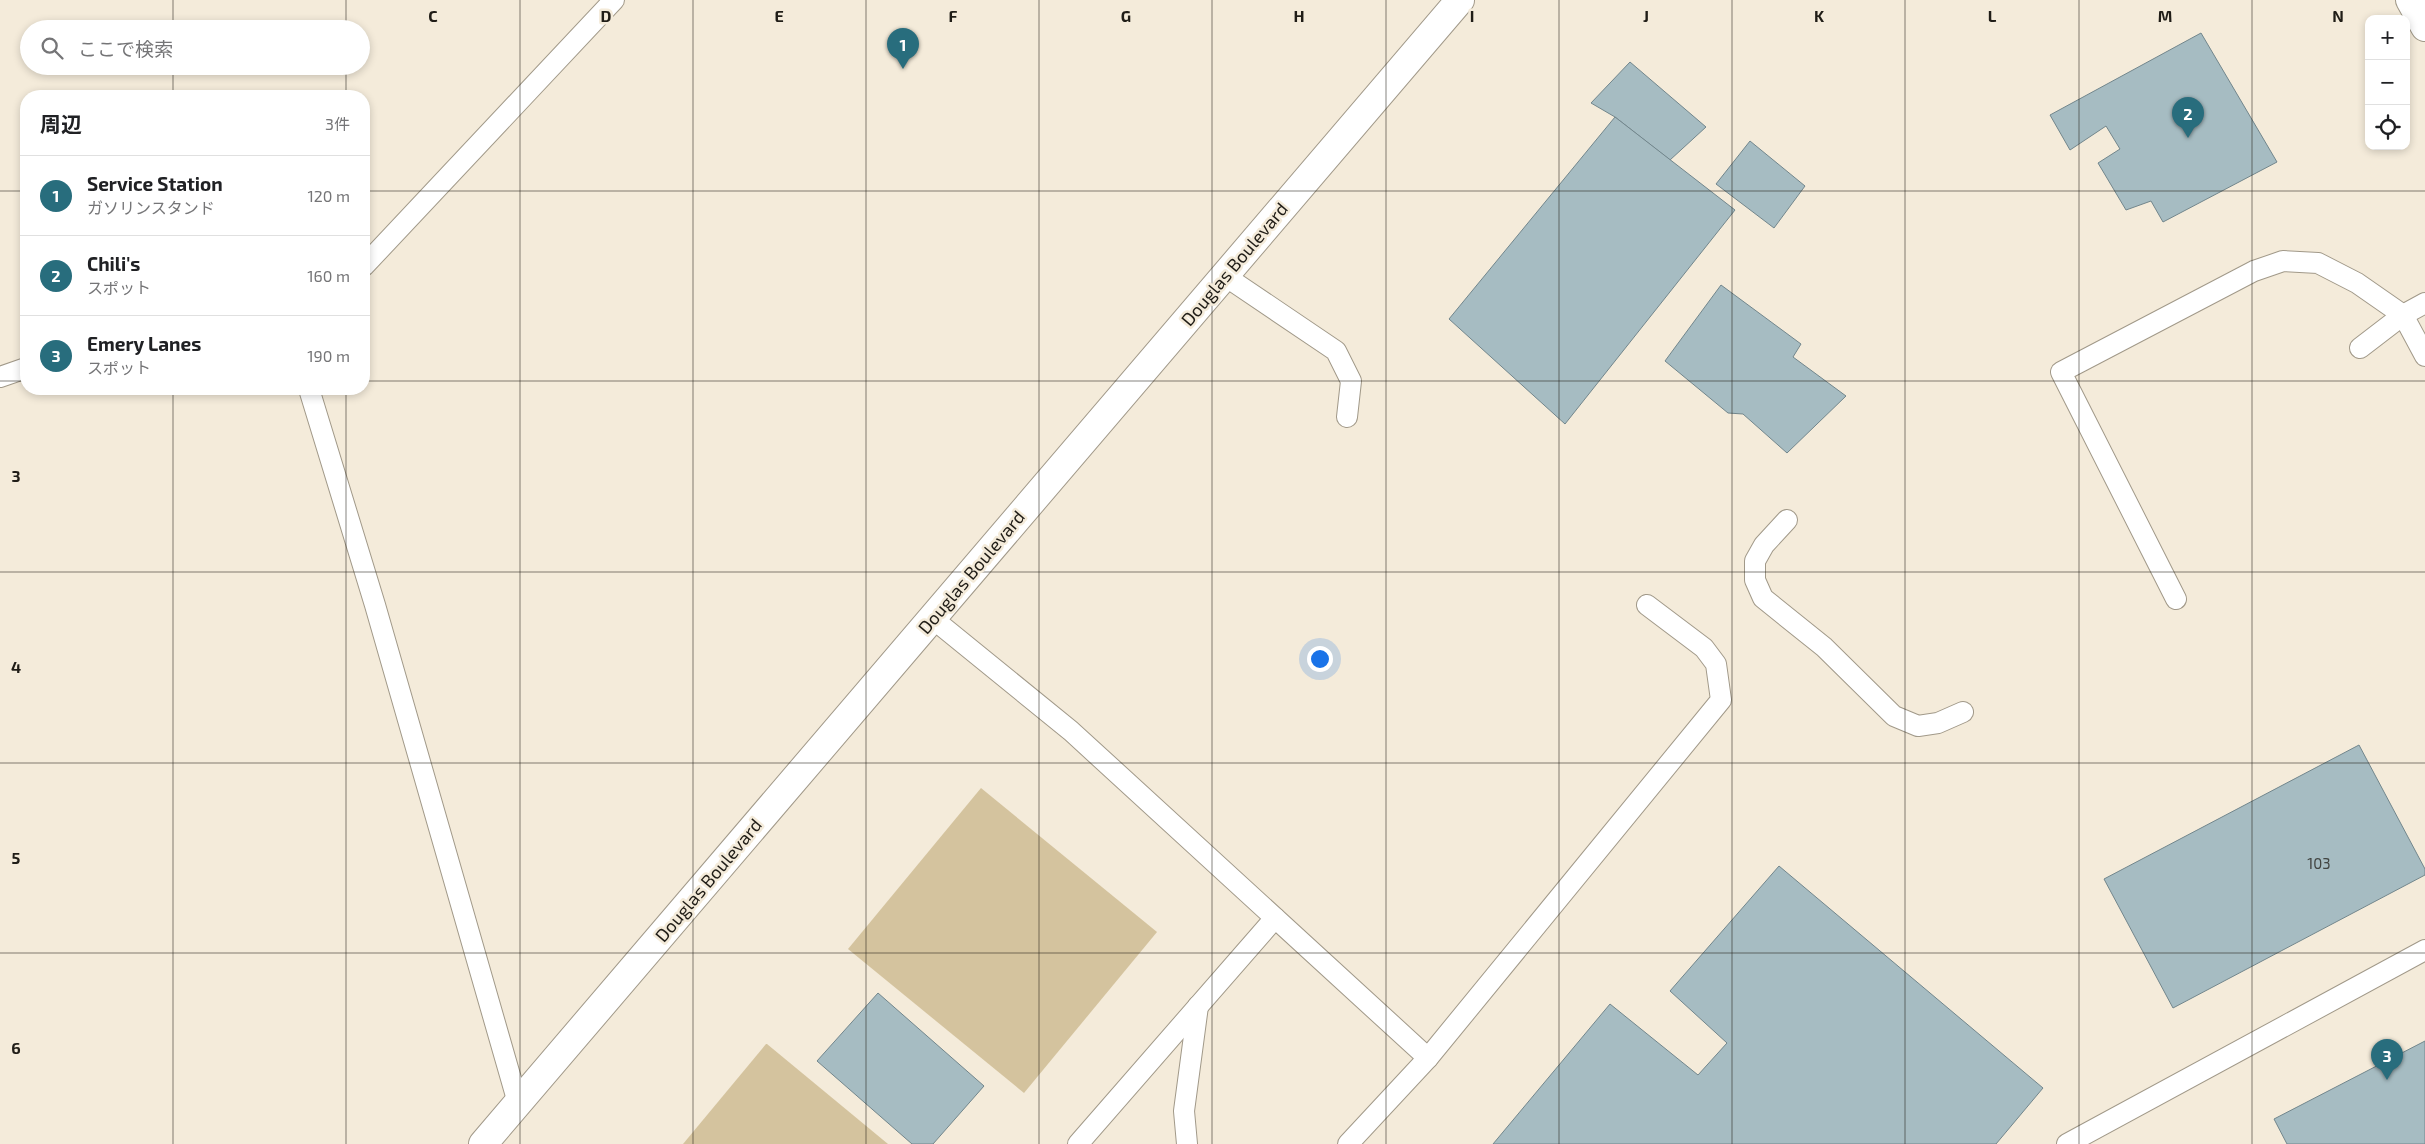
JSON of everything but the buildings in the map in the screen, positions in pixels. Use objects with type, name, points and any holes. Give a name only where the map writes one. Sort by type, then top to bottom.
[{"type":"street","name":"Douglas Boulevard","points":[[483,1144],[1460,0]]},
{"type":"street","points":[[2410,0],[2425,28]]},
{"type":"lane","points":[[370,260],[614,0]]},
{"type":"lane","points":[[2176,598],[2061,372],[2254,271],[2283,261],[2318,263],[2357,283],[2403,315],[2425,356]]},
{"type":"lane","points":[[1225,276],[1336,351],[1351,381],[1347,417]]},
{"type":"lane","points":[[2360,348],[2403,315],[2425,304]]},
{"type":"lane","points":[[0,377],[20,370]]},
{"type":"lane","points":[[311,395],[372,596],[518,1103]]},
{"type":"lane","points":[[1788,520],[1764,545],[1754,561],[1755,580],[1763,598],[1824,647],[1894,716],[1918,726],[1938,722],[1963,712]]},
{"type":"lane","points":[[1348,1144],[1428,1058],[1721,700],[1716,664],[1704,648],[1647,605]]},
{"type":"lane","points":[[932,618],[1071,731],[1428,1058]]},
{"type":"lane","points":[[1078,1144],[1275,918]]},
{"type":"lane","points":[[2067,1144],[2425,950]]},
{"type":"lane","points":[[1187,1144],[1184,1111],[1198,1006]]},
{"type":"shaded area","points":[[981,788],[1157,932],[1024,1093],[848,949]]},
{"type":"shaded area","points":[[767,1044],[888,1144],[683,1144]]},
{"type":"place","name":"Service Station","points":[[903,69]]},
{"type":"place","name":"Chili's","points":[[2188,138]]},
{"type":"place","name":"Emery Lanes","points":[[2387,1080]]}]
